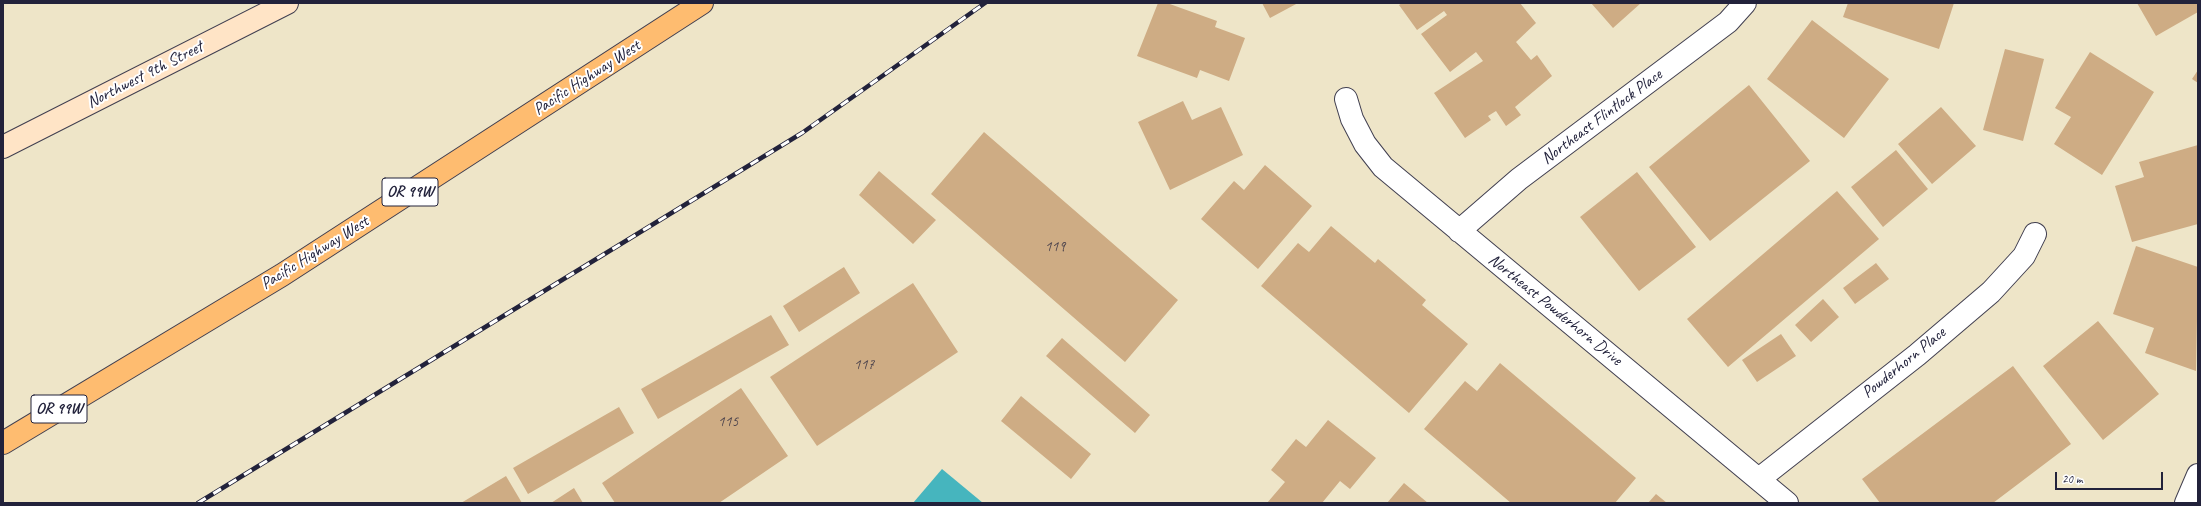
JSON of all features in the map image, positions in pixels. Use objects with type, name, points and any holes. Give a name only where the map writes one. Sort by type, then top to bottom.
[{"type":"highway","name":"Pacific Highway West","points":[[3,443],[282,275],[702,3]]},
{"type":"street","name":"Northwest 9th Street","points":[[3,147],[287,3]]},
{"type":"street","name":"Northeast Flintlock Place","points":[[1458,231],[1518,179],[1728,22],[1745,3]]},
{"type":"street","name":"Northeast Powderhorn Drive","points":[[1346,99],[1352,119],[1365,144],[1383,167],[1458,231],[1787,503]]},
{"type":"street","name":"Powderhorn Place","points":[[1759,479],[1917,355],[1991,292],[2024,256],[2035,234]]},
{"type":"street","points":[[2186,503],[2198,475]]},
{"type":"water","points":[[942,469],[983,503],[913,503]]},
{"type":"building","points":[[1158,3],[1167,3],[1217,21],[1215,27],[1245,38],[1229,81],[1200,70],[1197,78],[1137,56]]},
{"type":"building","points":[[1262,3],[1298,3],[1270,18]]},
{"type":"building","points":[[1402,3],[1520,3],[1536,23],[1516,42],[1531,60],[1537,55],[1552,76],[1515,107],[1521,115],[1506,126],[1496,111],[1488,116],[1491,120],[1465,138],[1434,93],[1483,61],[1476,52],[1450,72],[1421,34],[1447,15],[1444,11],[1417,30],[1399,5]]},
{"type":"building","points":[[1591,3],[1641,3],[1613,28]]},
{"type":"building","points":[[1848,3],[1954,3],[1939,49],[1843,17]]},
{"type":"building","points":[[2137,3],[2198,3],[2198,12],[2156,36]]},
{"type":"building","points":[[1812,20],[1889,79],[1844,138],[1767,79]]},
{"type":"building","points":[[2005,49],[2044,59],[2023,141],[1983,130]]},
{"type":"building","points":[[2090,52],[2154,92],[2102,175],[2054,144],[2071,117],[2055,108]]},
{"type":"building","points":[[2198,70],[2198,83],[2192,79]]},
{"type":"building","points":[[1749,85],[1810,161],[1710,241],[1649,167]]},
{"type":"building","points":[[1183,101],[1192,120],[1221,107],[1243,155],[1170,190],[1138,122]]},
{"type":"building","points":[[1941,107],[1976,146],[1932,184],[1898,144]]},
{"type":"building","points":[[984,132],[1178,300],[1125,362],[931,194]]},
{"type":"building","points":[[2198,145],[2198,224],[2132,242],[2115,186],[2144,177],[2139,162]]},
{"type":"building","points":[[1896,150],[1928,189],[1883,227],[1851,187]]},
{"type":"building","points":[[1265,165],[1312,206],[1258,269],[1201,219],[1234,181],[1244,190]]},
{"type":"building","points":[[879,171],[936,220],[913,244],[859,195]]},
{"type":"building","points":[[1637,172],[1696,247],[1639,291],[1580,217]]},
{"type":"building","points":[[1837,191],[1879,239],[1728,367],[1687,319]]},
{"type":"building","points":[[1331,226],[1375,263],[1378,259],[1426,300],[1422,305],[1468,344],[1409,413],[1261,286],[1298,243],[1309,252]]},
{"type":"building","points":[[2136,246],[2198,267],[2196,371],[2145,353],[2154,328],[2113,314]]},
{"type":"building","points":[[1876,263],[1889,279],[1855,304],[1843,288]]},
{"type":"building","points":[[844,267],[860,293],[799,332],[783,306]]},
{"type":"building","points":[[913,283],[958,352],[817,446],[770,377]]},
{"type":"building","points":[[1823,299],[1839,317],[1811,342],[1795,325]]},
{"type":"building","points":[[771,315],[789,345],[658,419],[641,389]]},
{"type":"building","points":[[2098,321],[2159,394],[2103,440],[2043,366]]},
{"type":"building","points":[[1781,334],[1796,356],[1757,382],[1742,360]]},
{"type":"building","points":[[1062,338],[1150,415],[1135,433],[1046,356]]},
{"type":"building","points":[[1500,363],[1636,478],[1615,503],[1511,503],[1424,429],[1465,381],[1477,391]]},
{"type":"building","points":[[2013,366],[2071,444],[1993,503],[1880,503],[1862,479]]},
{"type":"building","points":[[741,388],[788,456],[719,503],[615,503],[602,483]]},
{"type":"building","points":[[1021,396],[1091,454],[1071,479],[1001,421]]},
{"type":"building","points":[[619,407],[634,433],[528,494],[513,468]]},
{"type":"building","points":[[1328,420],[1376,458],[1350,489],[1340,481],[1322,503],[1267,503],[1285,482],[1271,470],[1296,439],[1306,447]]},
{"type":"building","points":[[506,476],[522,503],[461,503]]},
{"type":"building","points":[[1404,483],[1428,503],[1387,503]]},
{"type":"building","points":[[574,488],[583,503],[551,503]]},
{"type":"building","points":[[1656,494],[1667,503],[1648,503]]},
{"type":"railway","points":[[198,503],[802,133],[985,3]]}]
